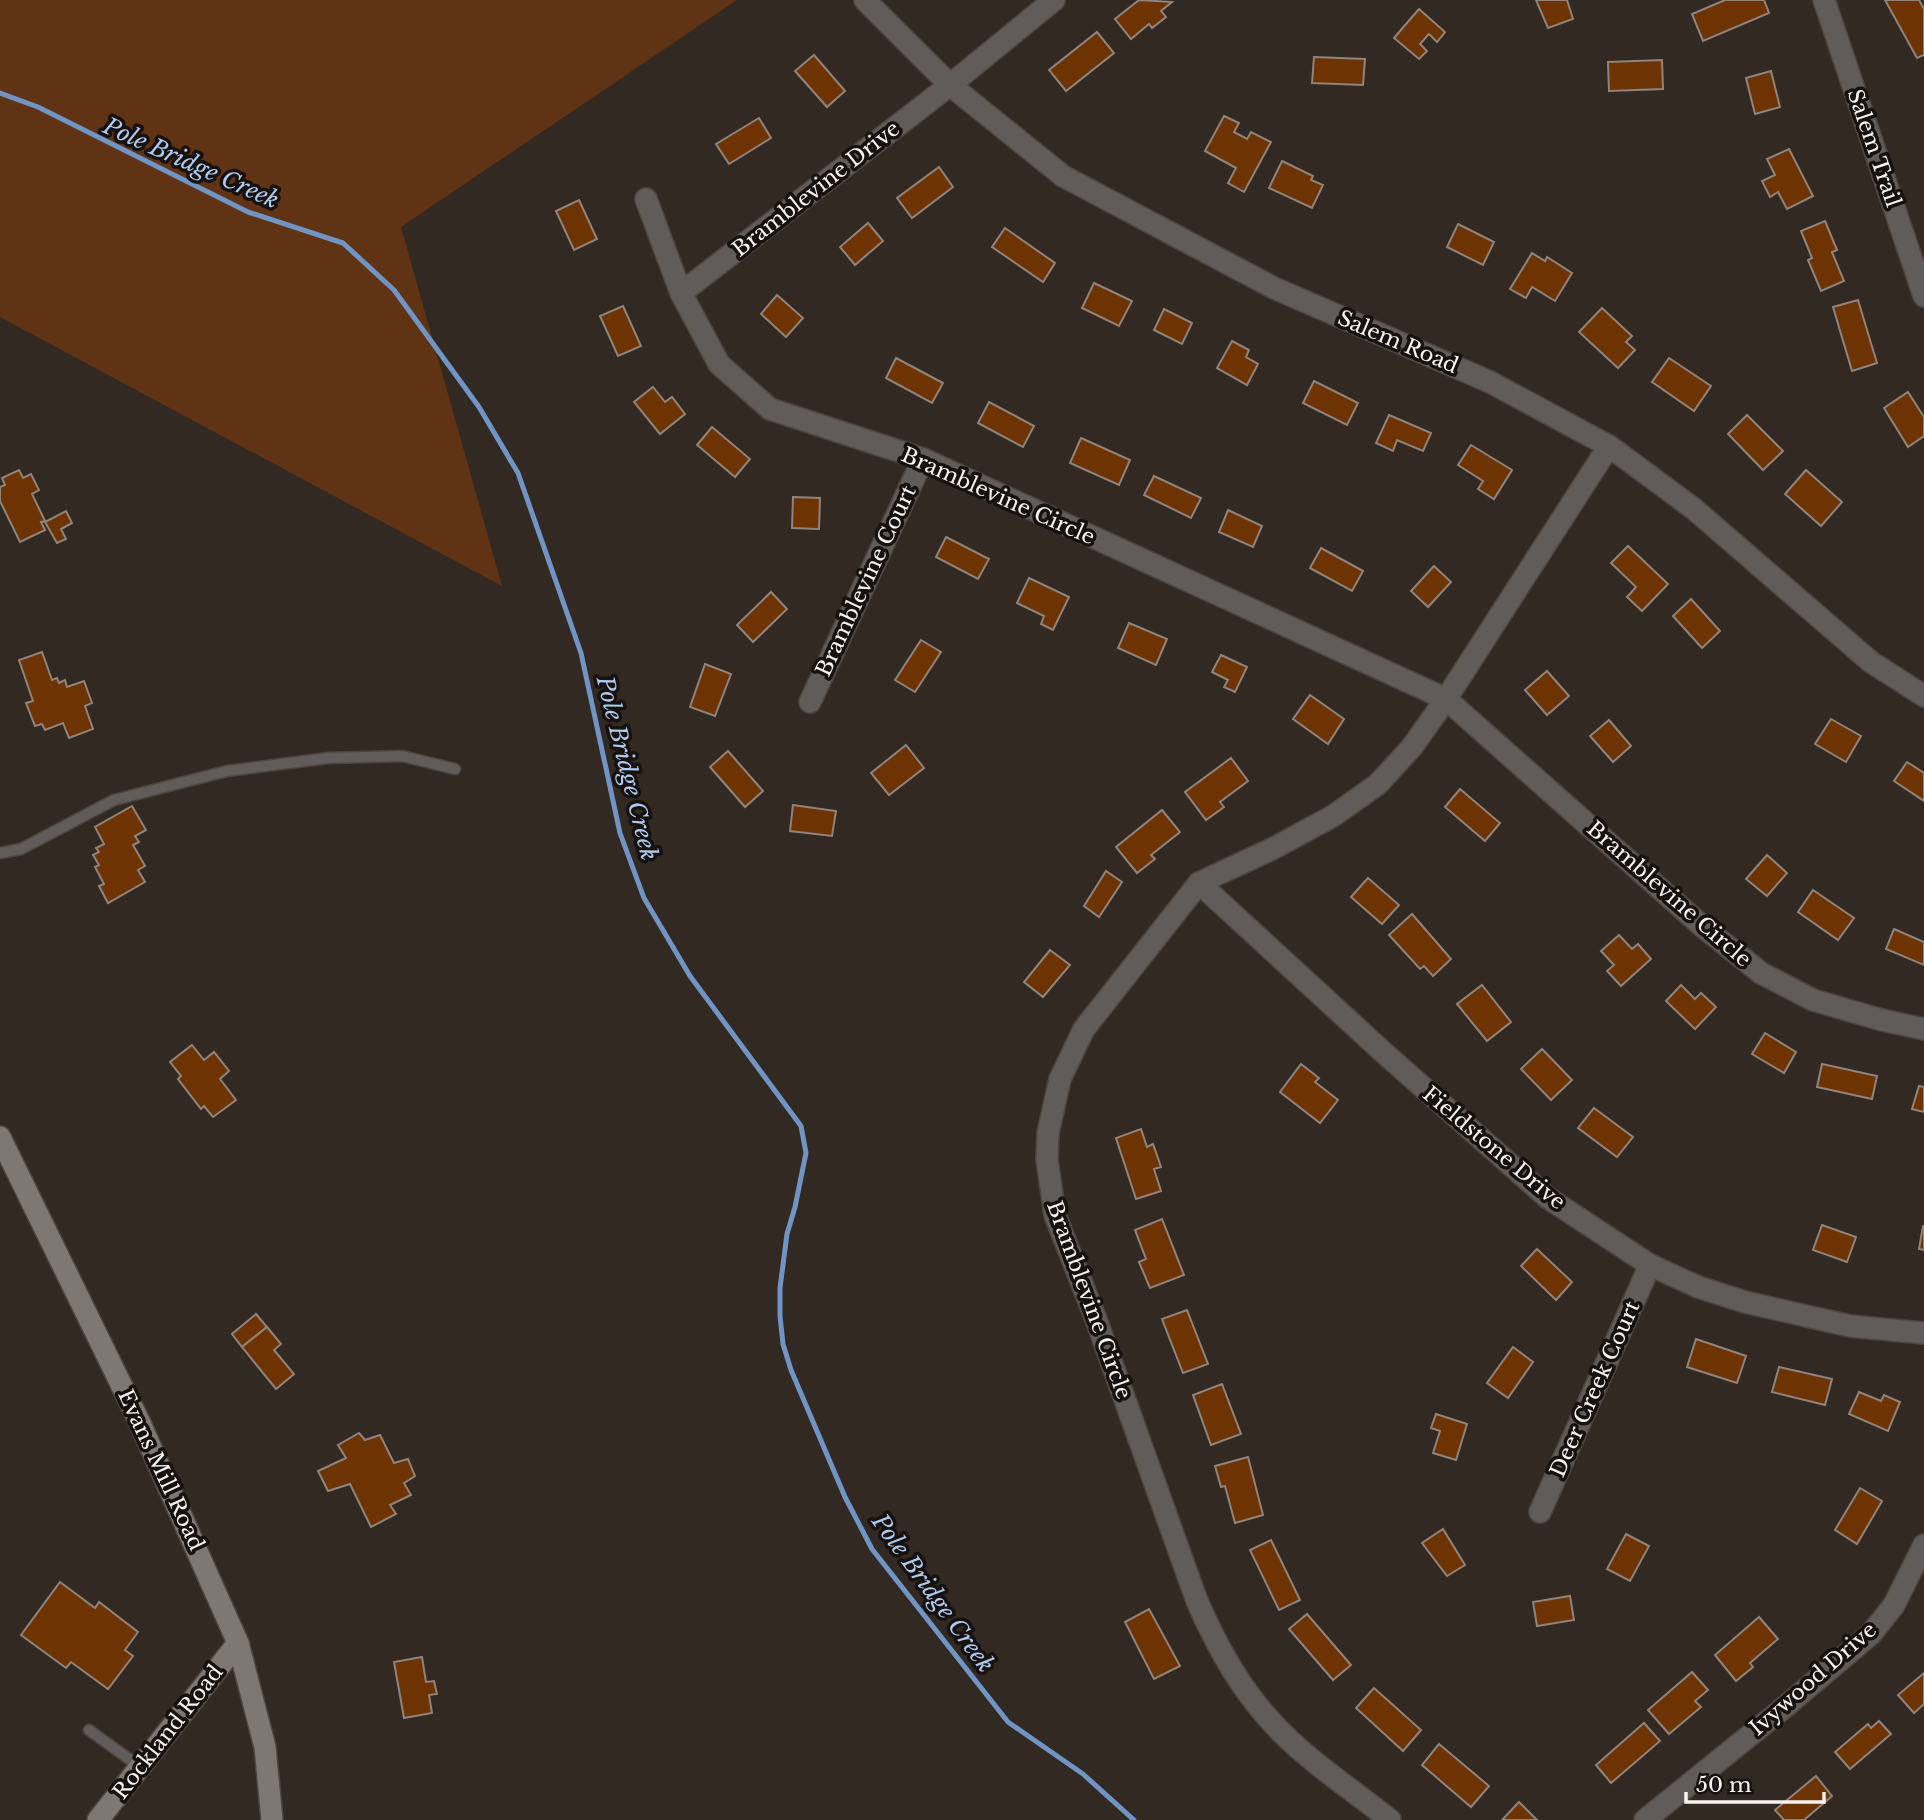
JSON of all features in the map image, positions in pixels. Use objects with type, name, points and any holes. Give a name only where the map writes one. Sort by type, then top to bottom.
[{"type":"main road","name":"Evans Mill Road","points":[[0,1137],[139,1421],[239,1643],[265,1747],[272,1820]]},
{"type":"main road","name":"Rockland Road","points":[[98,1820],[239,1643]]},
{"type":"street","name":"Salem Road","points":[[865,0],[950,85],[1063,176],[1273,288],[1490,382],[1609,446],[1694,509],[1871,662],[1924,696]]},
{"type":"street","name":"Bramblevine Drive","points":[[681,293],[950,85],[1054,0]]},
{"type":"street","name":"Salem Trail","points":[[1824,0],[1924,296]]},
{"type":"street","name":"Bramblevine Circle","points":[[646,199],[681,293],[719,363],[770,409],[923,459],[1446,699],[1702,926],[1761,973],[1813,1000],[1924,1029]]},
{"type":"street","name":"Bramblevine Circle","points":[[1390,1820],[1280,1732],[1245,1689],[1215,1642],[1197,1601],[1097,1322],[1055,1215],[1049,1188],[1048,1133],[1060,1079],[1084,1030],[1199,883],[1272,849],[1333,816],[1378,784],[1412,747],[1446,699],[1609,446]]},
{"type":"street","name":"Bramblevine Court","points":[[810,702],[923,459]]},
{"type":"street","name":"Fieldstone Drive","points":[[1199,883],[1382,1052],[1548,1198],[1650,1265],[1698,1287],[1745,1302],[1850,1326],[1924,1333]]},
{"type":"street","name":"Deer Creek Court","points":[[1540,1512],[1650,1265]]},
{"type":"street","name":"Ivywood Drive","points":[[1645,1820],[1871,1634],[1894,1605],[1924,1545]]},
{"type":"lane","points":[[0,853],[21,849],[114,800],[226,771],[328,758],[402,756],[455,769]]},
{"type":"lane","points":[[89,1730],[139,1768]]},
{"type":"shaded area","points":[[0,0],[737,0],[401,227],[502,586],[0,317]]},
{"type":"building","points":[[1139,0],[1172,2],[1161,11],[1166,17],[1152,28],[1149,24],[1131,39],[1115,19]]},
{"type":"building","points":[[1536,0],[1567,0],[1573,19],[1548,28]]},
{"type":"building","points":[[1725,0],[1764,0],[1769,13],[1703,41],[1692,14]]},
{"type":"building","points":[[1885,0],[1919,0],[1924,9],[1924,55],[1917,58]]},
{"type":"building","points":[[1419,9],[1445,32],[1437,42],[1429,34],[1420,44],[1427,51],[1419,59],[1394,38]]},
{"type":"building","points":[[1097,32],[1114,53],[1066,91],[1049,70]]},
{"type":"building","points":[[814,55],[845,91],[827,107],[795,71]]},
{"type":"building","points":[[1314,57],[1365,59],[1363,85],[1312,83]]},
{"type":"building","points":[[1662,60],[1663,89],[1609,91],[1608,62]]},
{"type":"building","points":[[1771,71],[1780,107],[1755,114],[1746,78]]},
{"type":"building","points":[[1224,116],[1239,123],[1234,132],[1247,139],[1251,132],[1271,142],[1244,192],[1228,183],[1236,168],[1205,151]]},
{"type":"building","points":[[759,118],[771,138],[729,164],[716,144]]},
{"type":"building","points":[[1789,149],[1813,196],[1787,209],[1778,192],[1770,197],[1762,181],[1775,175],[1767,159]]},
{"type":"building","points":[[1282,161],[1313,176],[1311,180],[1323,185],[1312,208],[1269,188]]},
{"type":"building","points":[[939,167],[953,187],[912,218],[897,198]]},
{"type":"building","points":[[579,200],[597,239],[574,250],[556,211]]},
{"type":"building","points":[[1825,221],[1837,250],[1832,252],[1844,281],[1821,291],[1808,260],[1812,258],[1801,231]]},
{"type":"building","points":[[868,223],[883,241],[855,265],[840,247]]},
{"type":"building","points":[[1458,224],[1494,242],[1483,265],[1447,247]]},
{"type":"building","points":[[1005,228],[1055,263],[1043,282],[992,247]]},
{"type":"building","points":[[1532,253],[1545,261],[1547,257],[1572,273],[1555,301],[1532,287],[1526,298],[1510,289]]},
{"type":"building","points":[[1094,283],[1132,301],[1119,326],[1082,308]]},
{"type":"building","points":[[777,295],[803,318],[786,337],[761,314]]},
{"type":"building","points":[[1858,300],[1877,363],[1852,371],[1833,307]]},
{"type":"building","points":[[623,306],[641,346],[618,356],[600,316]]},
{"type":"building","points":[[1602,308],[1632,336],[1626,342],[1635,350],[1618,368],[1579,332]]},
{"type":"building","points":[[1164,309],[1192,323],[1182,344],[1154,330]]},
{"type":"building","points":[[1232,341],[1249,350],[1246,357],[1258,364],[1247,385],[1217,368]]},
{"type":"building","points":[[896,358],[943,383],[932,403],[886,378]]},
{"type":"building","points":[[1669,358],[1711,386],[1694,411],[1652,382]]},
{"type":"building","points":[[1314,381],[1358,403],[1347,425],[1303,403]]},
{"type":"building","points":[[653,387],[665,402],[672,397],[685,414],[660,434],[634,402]]},
{"type":"building","points":[[1908,392],[1924,417],[1924,436],[1908,447],[1884,408]]},
{"type":"building","points":[[989,402],[1034,426],[1023,447],[978,423]]},
{"type":"building","points":[[1389,415],[1431,433],[1423,451],[1397,440],[1393,451],[1376,443]]},
{"type":"building","points":[[1747,415],[1783,451],[1763,470],[1728,434]]},
{"type":"building","points":[[712,427],[750,459],[735,477],[697,445]]},
{"type":"building","points":[[1081,438],[1130,460],[1119,485],[1070,463]]},
{"type":"building","points":[[1471,445],[1512,470],[1494,499],[1478,489],[1483,481],[1458,465]]},
{"type":"building","points":[[19,470],[23,478],[31,474],[39,490],[32,494],[45,521],[41,522],[45,530],[20,542],[0,501],[0,487],[5,485],[2,478]]},
{"type":"building","points":[[1806,470],[1842,502],[1821,526],[1785,494]]},
{"type":"building","points":[[1154,476],[1201,498],[1191,518],[1144,495]]},
{"type":"building","points":[[793,497],[820,498],[819,529],[792,528]]},
{"type":"building","points":[[1228,510],[1262,526],[1253,547],[1219,532]]},
{"type":"building","points":[[66,511],[72,523],[61,529],[66,539],[57,543],[45,522]]},
{"type":"building","points":[[946,537],[989,559],[978,579],[936,557]]},
{"type":"building","points":[[1628,546],[1668,584],[1642,611],[1627,597],[1636,587],[1611,563]]},
{"type":"building","points":[[1321,548],[1363,571],[1352,591],[1310,568]]},
{"type":"building","points":[[1434,566],[1451,582],[1428,607],[1411,591]]},
{"type":"building","points":[[1029,578],[1069,597],[1053,630],[1041,624],[1044,616],[1017,603]]},
{"type":"building","points":[[771,592],[787,609],[753,642],[737,625]]},
{"type":"building","points":[[1691,599],[1720,631],[1702,648],[1673,616]]},
{"type":"building","points":[[1129,623],[1167,639],[1156,665],[1118,648]]},
{"type":"building","points":[[921,640],[941,652],[915,692],[895,680]]},
{"type":"building","points":[[42,652],[52,680],[57,678],[59,683],[65,680],[67,687],[84,681],[92,703],[85,706],[93,729],[69,738],[63,723],[45,730],[42,724],[35,726],[26,703],[33,701],[19,660]]},
{"type":"building","points":[[1221,655],[1247,667],[1235,692],[1224,687],[1228,680],[1212,672]]},
{"type":"building","points":[[705,664],[731,674],[715,716],[690,707]]},
{"type":"building","points":[[1547,671],[1569,696],[1547,715],[1525,690]]},
{"type":"building","points":[[1310,695],[1344,719],[1328,744],[1293,719]]},
{"type":"building","points":[[1831,719],[1861,736],[1846,762],[1815,744]]},
{"type":"building","points":[[1609,720],[1631,746],[1613,762],[1590,736]]},
{"type":"building","points":[[906,745],[924,768],[889,795],[871,773]]},
{"type":"building","points":[[728,751],[763,791],[745,807],[710,767]]},
{"type":"building","points":[[1231,758],[1248,781],[1220,802],[1224,807],[1206,820],[1185,792]]},
{"type":"building","points":[[1907,762],[1924,773],[1924,801],[1894,781]]},
{"type":"building","points":[[1460,789],[1500,823],[1485,841],[1445,807]]},
{"type":"building","points":[[793,805],[836,811],[832,836],[790,831]]},
{"type":"building","points":[[132,806],[146,830],[135,836],[139,842],[133,845],[145,866],[138,870],[145,882],[108,903],[99,886],[104,884],[95,867],[99,865],[93,855],[99,852],[96,848],[104,844],[95,827]]},
{"type":"building","points":[[1162,810],[1180,832],[1151,855],[1155,859],[1137,873],[1116,847]]},
{"type":"building","points":[[1767,855],[1787,873],[1767,896],[1746,879]]},
{"type":"building","points":[[1106,871],[1122,882],[1099,917],[1084,906]]},
{"type":"building","points":[[1368,878],[1399,905],[1382,924],[1351,897]]},
{"type":"building","points":[[1813,890],[1854,918],[1838,940],[1798,912]]},
{"type":"building","points":[[1412,914],[1451,959],[1433,976],[1424,966],[1420,969],[1389,935]]},
{"type":"building","points":[[1894,929],[1924,942],[1924,965],[1886,949]]},
{"type":"building","points":[[1619,935],[1632,949],[1638,944],[1651,959],[1621,986],[1607,971],[1614,965],[1601,951]]},
{"type":"building","points":[[1050,950],[1070,965],[1043,997],[1024,982]]},
{"type":"building","points":[[1482,985],[1511,1022],[1487,1041],[1457,1004]]},
{"type":"building","points":[[1681,985],[1695,999],[1701,993],[1716,1007],[1695,1029],[1666,1001]]},
{"type":"building","points":[[1765,1033],[1796,1052],[1784,1073],[1752,1054]]},
{"type":"building","points":[[192,1045],[204,1060],[214,1052],[229,1071],[220,1079],[236,1100],[213,1117],[204,1106],[201,1109],[178,1079],[181,1076],[170,1062]]},
{"type":"building","points":[[1542,1049],[1572,1080],[1551,1100],[1521,1069]]},
{"type":"building","points":[[1301,1064],[1319,1078],[1315,1082],[1338,1100],[1320,1123],[1280,1092]]},
{"type":"building","points":[[1822,1064],[1877,1076],[1872,1099],[1817,1087]]},
{"type":"building","points":[[1919,1086],[1924,1087],[1924,1112],[1912,1109]]},
{"type":"building","points":[[1594,1108],[1633,1137],[1617,1157],[1578,1128]]},
{"type":"building","points":[[1141,1129],[1147,1147],[1153,1144],[1161,1167],[1154,1169],[1161,1191],[1136,1199],[1116,1138]]},
{"type":"building","points":[[1162,1219],[1184,1275],[1150,1288],[1139,1262],[1146,1259],[1135,1230]]},
{"type":"building","points":[[1822,1225],[1856,1237],[1847,1262],[1813,1250]]},
{"type":"building","points":[[1924,1226],[1924,1250],[1919,1249]]},
{"type":"building","points":[[1537,1249],[1572,1282],[1556,1300],[1521,1266]]},
{"type":"building","points":[[1187,1310],[1208,1364],[1183,1373],[1162,1319]]},
{"type":"building","points":[[256,1314],[267,1327],[242,1347],[232,1334]]},
{"type":"building","points":[[267,1327],[281,1344],[274,1350],[294,1374],[276,1389],[242,1347]]},
{"type":"building","points":[[1696,1339],[1746,1356],[1737,1383],[1687,1367]]},
{"type":"building","points":[[1513,1347],[1533,1362],[1508,1398],[1487,1383]]},
{"type":"building","points":[[1779,1367],[1832,1379],[1825,1405],[1772,1392]]},
{"type":"building","points":[[1222,1384],[1241,1434],[1211,1445],[1193,1395]]},
{"type":"building","points":[[1859,1392],[1881,1401],[1884,1395],[1900,1402],[1888,1431],[1849,1414]]},
{"type":"building","points":[[1436,1414],[1467,1424],[1456,1460],[1433,1453],[1440,1431],[1431,1428]]},
{"type":"building","points":[[359,1433],[365,1440],[380,1435],[394,1463],[408,1459],[415,1476],[404,1483],[411,1495],[390,1505],[396,1514],[371,1527],[350,1484],[328,1491],[318,1471],[346,1458],[338,1445]]},
{"type":"building","points":[[1248,1457],[1263,1515],[1235,1523],[1225,1486],[1221,1487],[1215,1466]]},
{"type":"building","points":[[1860,1488],[1882,1501],[1857,1544],[1835,1530]]},
{"type":"building","points":[[1443,1529],[1465,1565],[1447,1576],[1422,1543]]},
{"type":"building","points":[[1626,1534],[1649,1546],[1630,1581],[1607,1569]]},
{"type":"building","points":[[1271,1540],[1300,1600],[1279,1610],[1250,1550]]},
{"type":"building","points":[[60,1582],[95,1608],[99,1602],[138,1632],[125,1650],[133,1656],[108,1689],[71,1662],[66,1668],[21,1635]]},
{"type":"building","points":[[1570,1596],[1574,1620],[1537,1626],[1533,1602]]},
{"type":"building","points":[[1149,1609],[1180,1666],[1154,1679],[1125,1622]]},
{"type":"building","points":[[1307,1614],[1351,1665],[1333,1680],[1289,1629]]},
{"type":"building","points":[[1759,1617],[1778,1639],[1750,1663],[1753,1667],[1736,1681],[1715,1655]]},
{"type":"building","points":[[422,1657],[426,1682],[434,1681],[437,1694],[429,1695],[432,1713],[404,1718],[394,1662]]},
{"type":"building","points":[[1692,1672],[1708,1690],[1695,1701],[1701,1707],[1669,1734],[1648,1710]]},
{"type":"building","points":[[1924,1673],[1924,1704],[1914,1713],[1898,1695]]},
{"type":"building","points":[[1374,1688],[1421,1730],[1403,1751],[1356,1708]]},
{"type":"building","points":[[1879,1721],[1891,1734],[1850,1769],[1835,1752],[1868,1724],[1871,1728]]},
{"type":"building","points":[[1644,1723],[1660,1741],[1611,1783],[1596,1765]]},
{"type":"building","points":[[1439,1744],[1489,1786],[1471,1807],[1422,1765]]},
{"type":"building","points":[[1816,1776],[1832,1796],[1804,1820],[1784,1820],[1775,1810]]},
{"type":"building","points":[[1519,1802],[1537,1820],[1502,1820]]},
{"type":"waterway","name":"Pole Bridge Creek","points":[[0,93],[38,107],[248,212],[343,243],[394,290],[479,407],[518,473],[581,653],[620,833],[644,898],[690,976],[801,1126],[806,1153],[787,1234],[780,1288],[783,1344],[791,1370],[845,1497],[872,1549],[1008,1722],[1083,1774],[1134,1820]]}]
